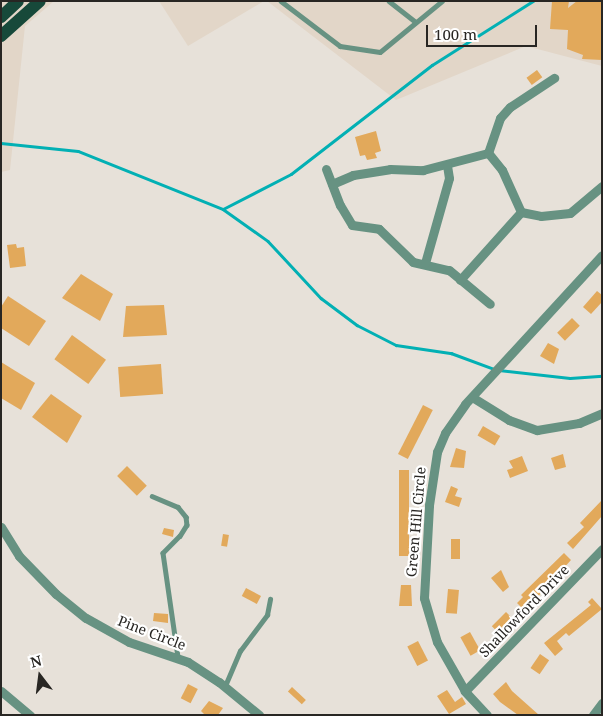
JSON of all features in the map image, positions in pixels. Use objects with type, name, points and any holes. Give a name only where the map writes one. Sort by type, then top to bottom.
[{"type":"main road","points":[[1,16],[18,1]]},
{"type":"main road","points":[[1,36],[40,1]]},
{"type":"street","points":[[488,153],[500,118],[510,107],[554,78]]},
{"type":"street","points":[[332,184],[353,175],[390,169],[423,170],[488,153]]},
{"type":"street","points":[[488,153],[502,170],[521,212]]},
{"type":"street","points":[[425,263],[450,178],[447,165]]},
{"type":"street","points":[[326,169],[352,225],[379,229],[413,262],[425,263],[449,270],[490,304]]},
{"type":"street","points":[[521,212],[541,216],[570,213],[602,186]]},
{"type":"street","points":[[460,280],[521,212]]},
{"type":"street","name":"Green Hill Circle","points":[[487,715],[465,691],[437,642],[429,621],[423,575],[437,452],[448,427],[472,396],[602,255]]},
{"type":"street","points":[[472,396],[509,420],[537,430],[579,424],[602,413]]},
{"type":"street","name":"Pine Circle","points":[[1,528],[19,556],[56,594],[86,618],[129,642],[178,657],[224,686],[259,715]]},
{"type":"street","name":"Shallowford Drive","points":[[465,691],[602,549]]},
{"type":"street","points":[[1,691],[30,715]]},
{"type":"street","points":[[592,715],[602,702]]},
{"type":"lane","points":[[281,1],[340,46],[380,52],[442,1]]},
{"type":"lane","points":[[389,1],[416,22]]},
{"type":"lane","points":[[152,496],[178,507],[186,517],[187,525],[180,536],[163,553],[178,657]]},
{"type":"lane","points":[[224,686],[240,651],[267,615],[270,599]]},
{"type":"shaded area","points":[[1,1],[54,1],[25,26],[10,170],[1,172]]},
{"type":"shaded area","points":[[159,1],[264,1],[188,46]]},
{"type":"shaded area","points":[[267,1],[602,1],[602,66],[526,46],[396,100]]},
{"type":"building","points":[[552,1],[569,1],[568,8],[577,1],[602,1],[602,60],[582,59],[583,55],[567,49],[568,30],[550,29]]},
{"type":"building","points":[[537,70],[542,77],[532,85],[526,78]]},
{"type":"building","points":[[376,131],[381,151],[375,153],[377,158],[367,160],[365,155],[360,156],[355,137]]},
{"type":"building","points":[[16,244],[17,248],[24,247],[26,266],[10,268],[7,245]]},
{"type":"building","points":[[81,274],[113,294],[100,321],[62,298]]},
{"type":"building","points":[[597,291],[602,295],[602,302],[591,314],[583,307]]},
{"type":"building","points":[[8,296],[46,321],[29,346],[1,328],[1,307]]},
{"type":"building","points":[[164,305],[167,335],[123,337],[126,306]]},
{"type":"building","points":[[572,318],[580,326],[565,341],[557,333]]},
{"type":"building","points":[[72,335],[106,360],[88,384],[54,359]]},
{"type":"building","points":[[548,343],[559,349],[554,364],[540,356]]},
{"type":"building","points":[[1,362],[35,383],[21,410],[1,398]]},
{"type":"building","points":[[161,364],[163,394],[120,397],[118,367]]},
{"type":"building","points":[[51,394],[82,416],[67,443],[32,417]]},
{"type":"building","points":[[423,405],[433,410],[408,459],[398,454]]},
{"type":"building","points":[[483,426],[500,436],[495,446],[478,436]]},
{"type":"building","points":[[456,448],[466,451],[464,468],[450,467]]},
{"type":"building","points":[[563,454],[566,467],[555,470],[551,458]]},
{"type":"building","points":[[522,456],[528,471],[510,478],[507,470],[513,468],[509,461]]},
{"type":"building","points":[[127,466],[147,486],[137,496],[117,476]]},
{"type":"building","points":[[399,470],[409,470],[409,556],[399,556]]},
{"type":"building","points":[[451,486],[458,489],[455,496],[462,498],[459,507],[445,502]]},
{"type":"building","points":[[602,500],[602,516],[573,549],[567,543],[584,527],[580,523]]},
{"type":"building","points":[[164,528],[174,530],[173,537],[162,534]]},
{"type":"building","points":[[223,534],[229,535],[227,547],[221,546]]},
{"type":"building","points":[[451,539],[460,539],[460,559],[451,559]]},
{"type":"building","points":[[564,553],[571,560],[525,611],[517,603],[523,597],[521,595]]},
{"type":"building","points":[[501,570],[509,587],[503,592],[491,578]]},
{"type":"building","points":[[401,585],[411,585],[412,606],[399,606]]},
{"type":"building","points":[[246,588],[261,596],[257,604],[242,596]]},
{"type":"building","points":[[448,589],[459,590],[457,614],[446,613]]},
{"type":"building","points":[[592,598],[602,609],[569,636],[566,633],[557,641],[563,649],[555,656],[544,643],[591,605],[588,602]]},
{"type":"building","points":[[506,612],[516,622],[502,636],[492,626]]},
{"type":"building","points":[[154,613],[168,614],[168,623],[153,621]]},
{"type":"building","points":[[470,632],[480,650],[471,656],[460,637]]},
{"type":"building","points":[[418,641],[428,661],[417,666],[407,646]]},
{"type":"building","points":[[540,654],[549,660],[540,674],[530,668]]},
{"type":"building","points":[[506,682],[512,691],[539,715],[518,715],[500,702],[493,694]]},
{"type":"building","points":[[188,684],[198,689],[191,703],[181,698]]},
{"type":"building","points":[[292,687],[306,700],[302,704],[288,691]]},
{"type":"building","points":[[447,690],[455,702],[462,697],[466,704],[449,714],[437,696]]},
{"type":"building","points":[[209,701],[223,708],[218,715],[205,715],[201,711]]},
{"type":"waterway","points":[[223,209],[291,174],[432,65],[533,1]]},
{"type":"waterway","points":[[1,143],[78,151],[223,209],[268,241],[321,298],[357,325],[396,345],[451,353],[494,369]]},
{"type":"waterway","points":[[499,370],[570,378],[602,376]]}]
